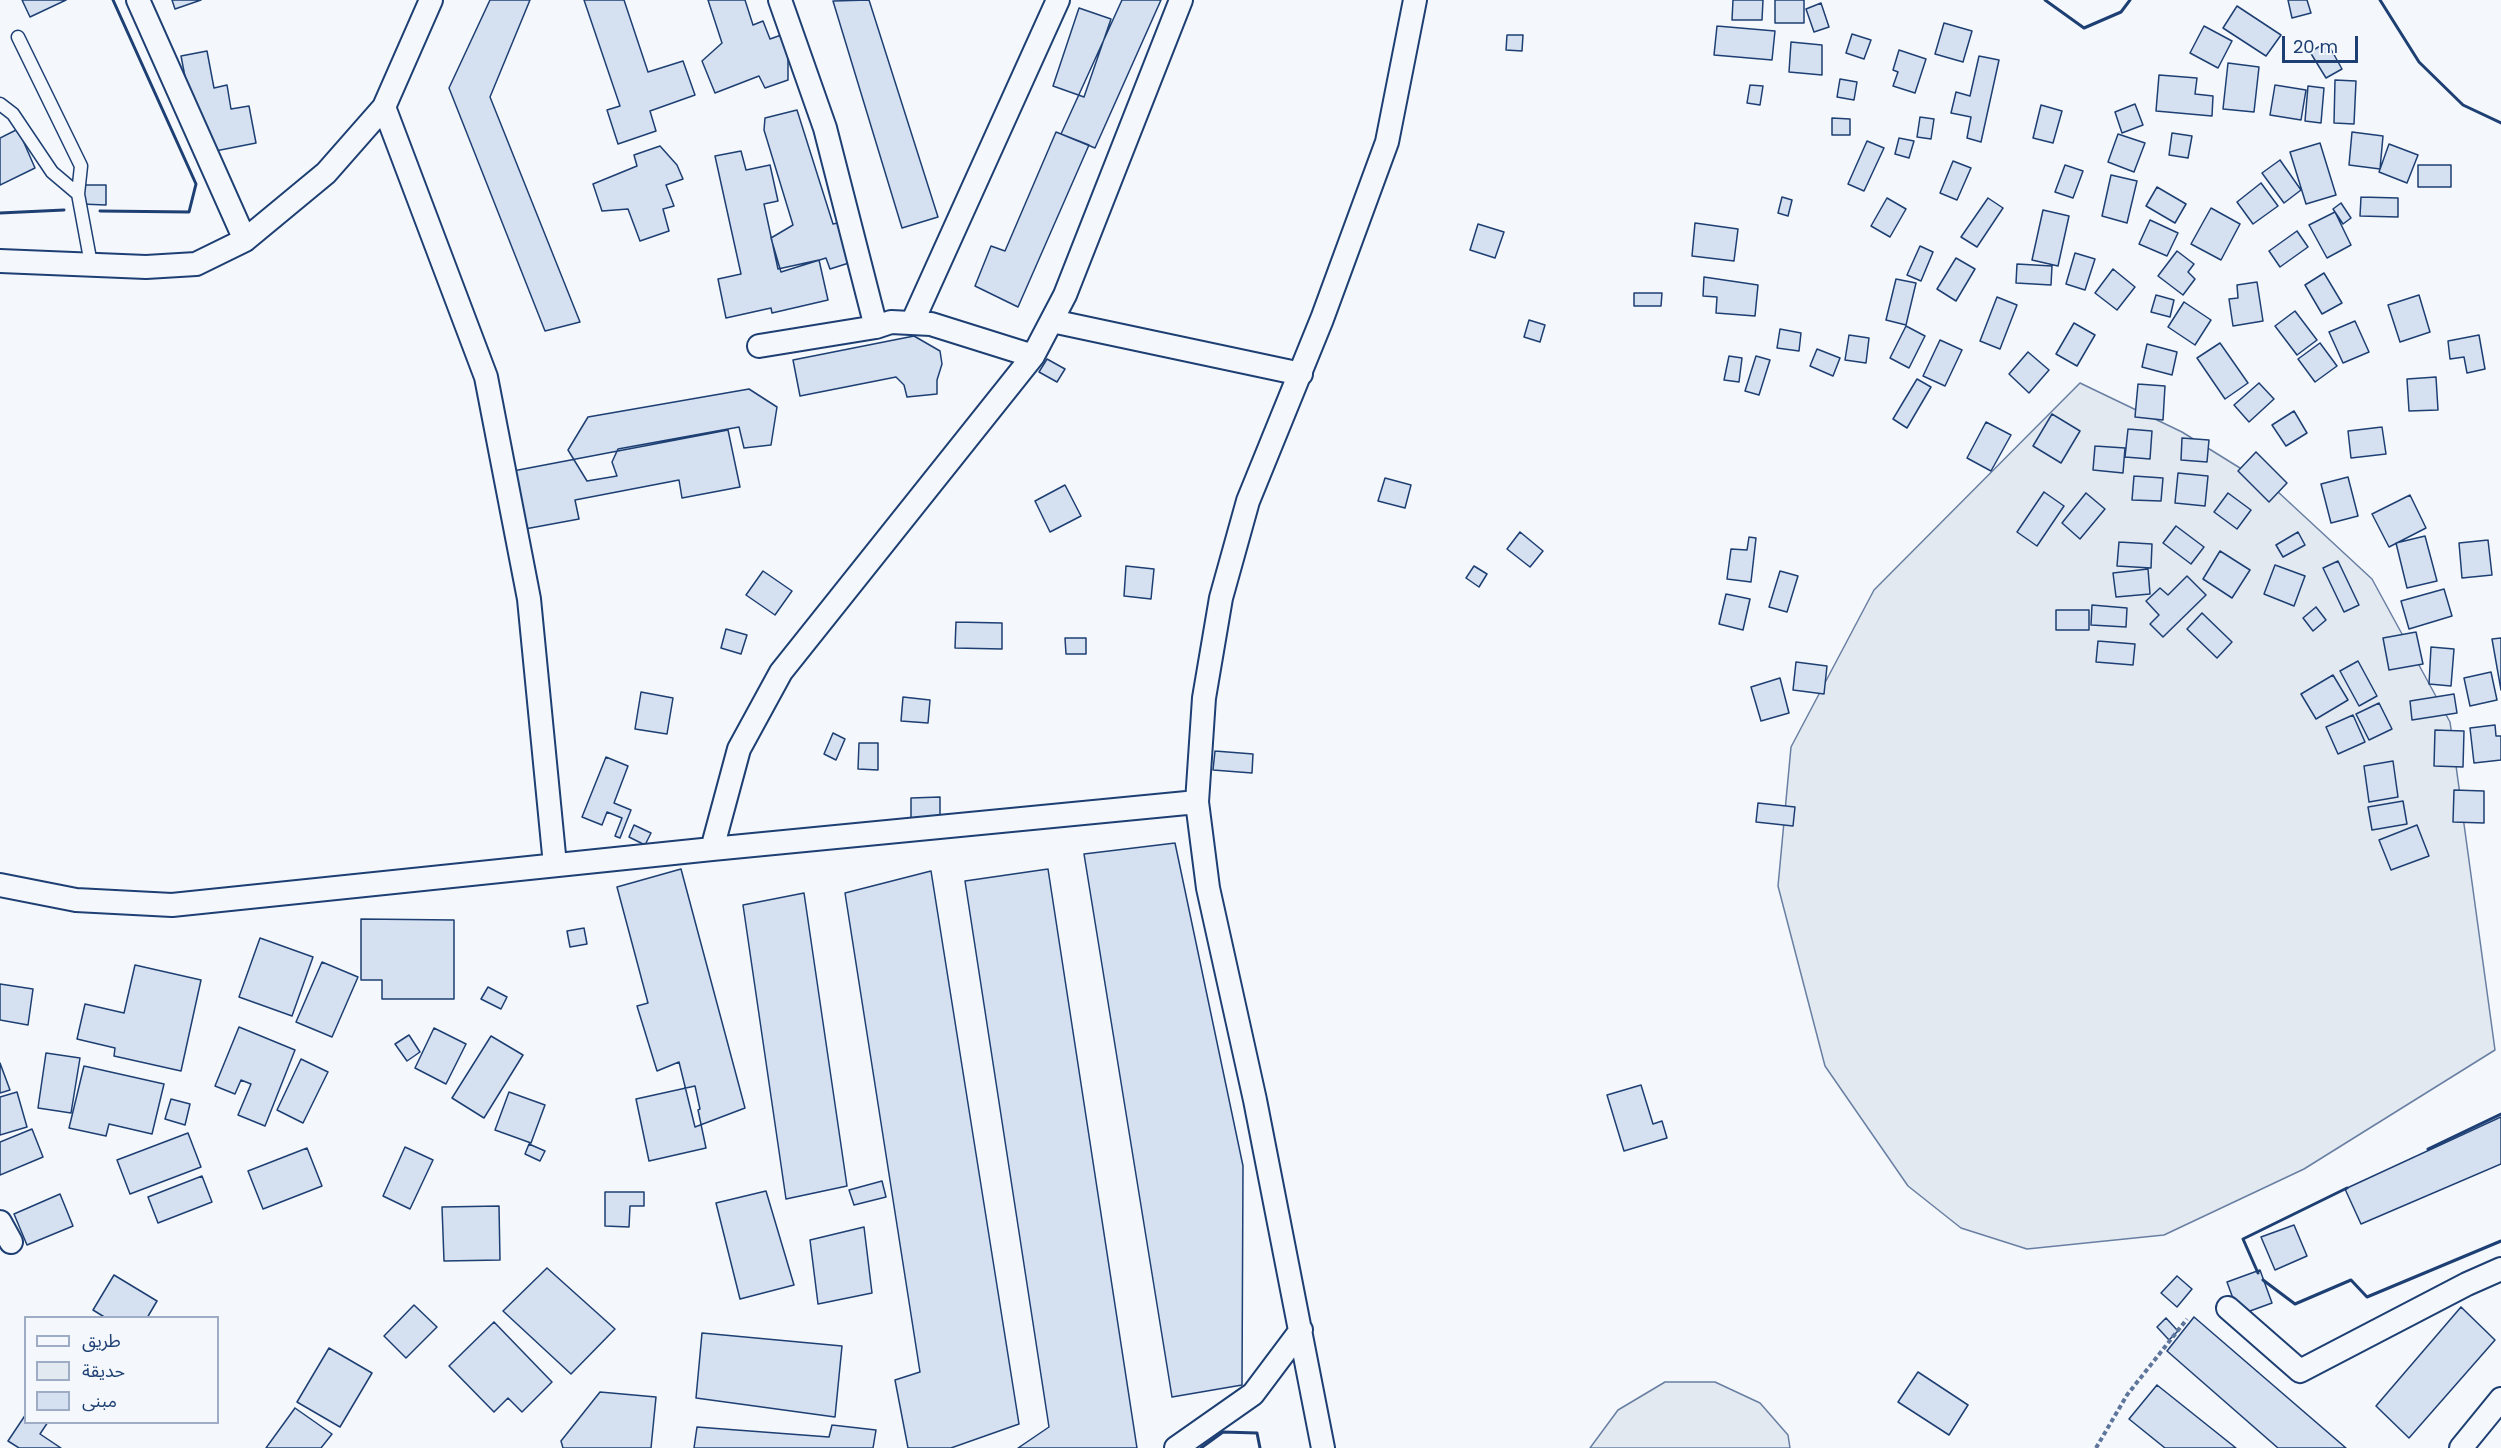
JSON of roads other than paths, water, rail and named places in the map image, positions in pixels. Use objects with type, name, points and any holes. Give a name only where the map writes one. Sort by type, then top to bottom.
[{"type":"street","points":[[138,0],[245,240]]},
{"type":"street","points":[[0,261],[146,267],[196,264],[245,240],[326,173],[384,106],[431,0]]},
{"type":"street","points":[[780,0],[825,128],[876,327]]},
{"type":"street","points":[[912,323],[1058,0]]},
{"type":"street","points":[[712,849],[739,749],[781,672],[1033,356],[1065,295],[1180,0]]},
{"type":"street","points":[[1323,1448],[1255,1100],[1208,888],[1197,802],[1204,698],[1221,598],[1248,501],[1301,374],[1387,142],[1415,0]]},
{"type":"street","points":[[384,106],[486,377],[529,599],[555,865]]},
{"type":"street","points":[[1052,321],[1301,374]]},
{"type":"street","points":[[759,346],[876,327],[891,322],[931,324],[1033,356]]},
{"type":"street","points":[[0,885],[76,900],[172,905],[1197,802]]},
{"type":"street","points":[[0,1222],[11,1242]]},
{"type":"street","points":[[2228,1308],[2300,1371],[2467,1284],[2501,1269]]},
{"type":"street","points":[[1176,1448],[1253,1394],[1301,1330]]},
{"type":"street","points":[[2461,1448],[2501,1399]]},
{"type":"lane","points":[[18,37],[81,166],[78,194],[91,264]]},
{"type":"lane","points":[[0,104],[13,114],[52,172],[78,194]]}]
